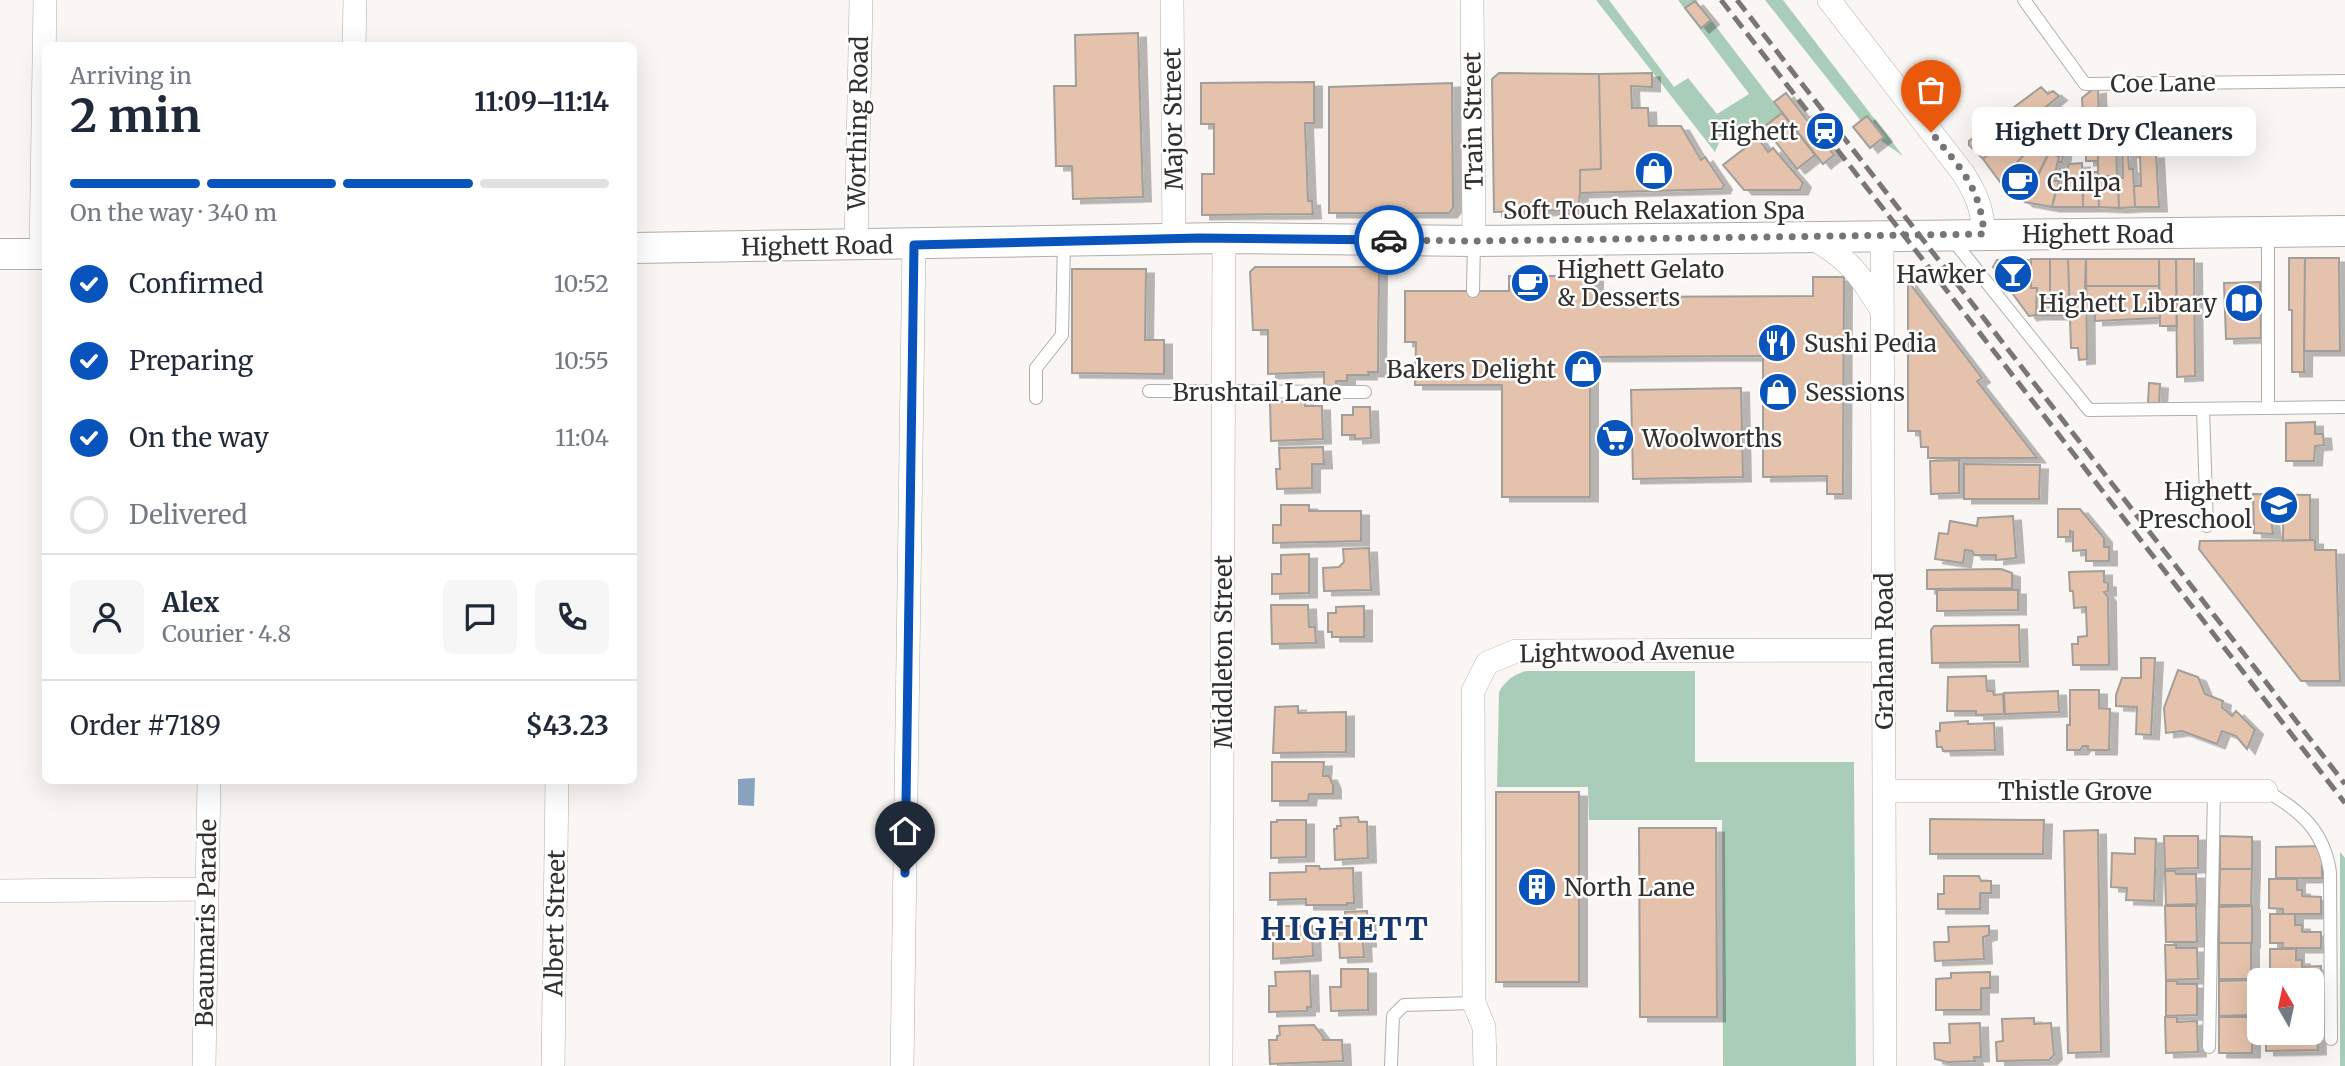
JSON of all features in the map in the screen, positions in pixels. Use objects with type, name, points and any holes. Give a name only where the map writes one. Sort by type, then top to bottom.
[{"type":"street","points":[[45,0],[45,42]]},
{"type":"street","points":[[354,42],[355,0]]},
{"type":"street","name":"Worthing Road","points":[[856,246],[861,0]]},
{"type":"street","name":"Major Street","points":[[1172,0],[1174,238]]},
{"type":"street","name":"Train Street","points":[[1472,0],[1475,241]]},
{"type":"street","points":[[1829,0],[1964,173],[1976,193],[1982,212],[1984,234]]},
{"type":"street","name":"Highett Road","points":[[637,248],[914,245],[1174,238],[1475,241],[2345,231]]},
{"type":"street","points":[[1811,237],[1838,253],[1854,268],[1882,311]]},
{"type":"street","name":"Graham Road","points":[[1882,237],[1885,1066]]},
{"type":"street","name":"Middleton Street","points":[[1222,1066],[1224,238]]},
{"type":"street","points":[[902,1066],[914,245]]},
{"type":"street","points":[[0,254],[42,254]]},
{"type":"street","name":"Lightwood Avenue","points":[[1485,1066],[1485,1027],[1474,1003],[1474,691],[1487,663],[1516,651],[1884,650]]},
{"type":"street","name":"Beaumaris Parade","points":[[204,1066],[209,784]]},
{"type":"street","name":"Albert Street","points":[[553,1066],[557,784]]},
{"type":"street","name":"Thistle Grove","points":[[1885,790],[2266,791]]},
{"type":"street","points":[[0,891],[207,889]]},
{"type":"lane","name":"Coe Lane","points":[[2024,0],[2085,84],[2345,81]]},
{"type":"lane","points":[[2268,232],[2268,408]]},
{"type":"lane","points":[[1949,235],[2089,410],[2345,407]]},
{"type":"lane","points":[[1473,291],[1475,241]]},
{"type":"lane","points":[[1036,398],[1036,368],[1062,335],[1064,242]]},
{"type":"lane","name":"Brushtail Lane","points":[[1149,391],[1366,392]]},
{"type":"lane","points":[[2203,408],[2207,526]]},
{"type":"lane","points":[[2209,1047],[2214,791]]},
{"type":"lane","points":[[2266,791],[2299,813],[2311,825],[2327,856],[2330,872],[2331,1039]]},
{"type":"lane","points":[[1391,1066],[1393,1016],[1404,1005],[1474,1003]]},
{"type":"green space","points":[[1596,0],[1609,0],[1674,87],[1688,78],[1717,114],[1749,94],[1678,0],[1698,0],[1685,9],[1701,28],[1711,20],[1782,113],[1764,127],[1725,129],[1715,152]]},
{"type":"green space","points":[[1765,0],[1783,0],[1903,156],[1880,140],[1867,116],[1861,121]]},
{"type":"green space","points":[[1526,671],[1695,671],[1695,762],[1854,762],[1856,1066],[1723,1066],[1722,820],[1589,820],[1588,787],[1497,787],[1499,692],[1510,679]]},
{"type":"green space","points":[[2340,852],[2345,858],[2345,1066],[2340,1066]]},
{"type":"water","points":[[755,778],[754,806],[738,805],[738,779]]},
{"type":"building","points":[[1695,1],[1711,20],[1701,28],[1685,8]]},
{"type":"building","points":[[1138,33],[1143,197],[1073,199],[1072,166],[1056,166],[1054,86],[1076,86],[1075,35]]},
{"type":"building","points":[[1499,73],[1599,74],[1601,169],[1580,170],[1578,210],[1494,212],[1492,79]]},
{"type":"building","points":[[1652,73],[1652,87],[1631,86],[1632,108],[1648,108],[1649,126],[1681,126],[1701,160],[1705,157],[1724,185],[1722,189],[1580,193],[1580,170],[1601,169],[1599,74]]},
{"type":"building","points":[[1314,82],[1314,123],[1305,123],[1308,201],[1312,201],[1313,214],[1202,215],[1202,174],[1214,174],[1214,124],[1201,124],[1201,83]]},
{"type":"building","points":[[1452,83],[1453,208],[1449,213],[1329,213],[1329,87]]},
{"type":"building","points":[[2041,87],[2048,94],[2053,91],[2059,96],[1983,159],[1969,145],[1969,141]]},
{"type":"building","points":[[2098,89],[2099,115],[2083,116],[2082,98]]},
{"type":"building","points":[[1786,93],[1834,155],[1823,164],[1774,102]]},
{"type":"building","points":[[2118,108],[2119,127],[2110,127],[2110,109]]},
{"type":"building","points":[[1782,113],[1815,155],[1797,169],[1764,127]]},
{"type":"building","points":[[1867,116],[1884,137],[1870,148],[1853,127]]},
{"type":"building","points":[[2126,120],[2135,120],[2136,153],[2128,153],[2129,169],[2133,169],[2135,207],[2119,208],[2118,178],[2123,178],[2122,132],[2127,131]]},
{"type":"building","points":[[2031,121],[2044,132],[2000,182],[1983,159]]},
{"type":"building","points":[[2071,121],[2082,122],[2081,144],[2070,143]]},
{"type":"building","points":[[2052,122],[2060,124],[2057,137],[2025,202],[2000,182]]},
{"type":"building","points":[[2086,127],[2099,127],[2098,161],[2086,161]]},
{"type":"building","points":[[2057,137],[2065,138],[2062,162],[2058,162],[2059,157],[2049,152]]},
{"type":"building","points":[[1758,138],[1768,152],[1773,148],[1803,183],[1800,190],[1744,190],[1723,165]]},
{"type":"building","points":[[2098,142],[2116,142],[2117,176],[2098,176]]},
{"type":"building","points":[[2049,152],[2059,157],[2053,181],[2059,181],[2052,207],[2025,202]]},
{"type":"building","points":[[2140,154],[2156,154],[2159,207],[2135,207],[2134,186],[2141,186]]},
{"type":"building","points":[[2082,163],[2083,207],[2052,207],[2056,190],[2062,189],[2069,164]]},
{"type":"building","points":[[2083,172],[2098,172],[2099,207],[2083,207]]},
{"type":"building","points":[[2098,176],[2113,176],[2114,184],[2118,185],[2119,208],[2099,207]]},
{"type":"building","points":[[2289,258],[2305,258],[2304,372],[2292,372]]},
{"type":"building","points":[[2305,258],[2339,258],[2340,351],[2304,351]]},
{"type":"building","points":[[2031,259],[2050,259],[2050,315],[2036,315],[2037,288],[2031,288]]},
{"type":"building","points":[[2031,259],[2031,288],[2037,288],[2036,315],[2029,316],[1993,267],[1997,260]]},
{"type":"building","points":[[2050,259],[2068,259],[2070,315],[2050,315]]},
{"type":"building","points":[[2068,259],[2086,259],[2087,359],[2079,360],[2078,348],[2071,348]]},
{"type":"building","points":[[2086,259],[2159,259],[2159,286],[2085,286]]},
{"type":"building","points":[[2159,259],[2176,259],[2177,326],[2160,326]]},
{"type":"building","points":[[2176,259],[2194,259],[2195,376],[2177,377]]},
{"type":"building","points":[[1255,267],[1379,267],[1378,372],[1368,372],[1369,375],[1347,375],[1347,381],[1336,381],[1336,386],[1324,386],[1324,372],[1268,374],[1268,330],[1253,330],[1250,272]]},
{"type":"building","points":[[1072,269],[1146,269],[1145,340],[1164,340],[1164,374],[1072,373]]},
{"type":"building","points":[[1509,276],[1595,276],[1595,297],[1813,296],[1813,277],[1844,277],[1843,494],[1827,494],[1827,476],[1763,477],[1763,356],[1590,357],[1590,497],[1502,497],[1502,385],[1415,385],[1416,342],[1405,342],[1405,291],[1509,291]]},
{"type":"building","points":[[1908,281],[1982,378],[1977,381],[2037,458],[1928,458],[1928,447],[1921,447],[1920,431],[1908,431]]},
{"type":"building","points":[[2260,282],[2261,338],[2226,339],[2224,283]]},
{"type":"building","points":[[2085,286],[2159,286],[2160,318],[2095,321],[2095,303],[2086,304]]},
{"type":"building","points":[[2149,383],[2160,384],[2159,403],[2148,403]]},
{"type":"building","points":[[1741,388],[1743,477],[1633,479],[1631,390]]},
{"type":"building","points":[[1305,401],[1305,406],[1322,406],[1323,439],[1271,441],[1270,402]]},
{"type":"building","points":[[1353,407],[1370,407],[1371,438],[1355,439],[1355,435],[1342,435],[1342,415],[1353,415]]},
{"type":"building","points":[[2315,422],[2315,434],[2323,434],[2324,445],[2315,446],[2314,461],[2286,461],[2286,423]]},
{"type":"building","points":[[1323,447],[1324,464],[1312,464],[1312,488],[1277,489],[1279,448]]},
{"type":"building","points":[[1959,460],[1959,493],[1931,494],[1930,461]]},
{"type":"building","points":[[1964,464],[2040,465],[2039,499],[1964,499]]},
{"type":"building","points":[[2253,494],[2310,495],[2310,540],[2283,541],[2283,518],[2271,519],[2273,534],[2254,533]]},
{"type":"building","points":[[1281,505],[1309,505],[1309,511],[1361,511],[1361,541],[1273,543],[1273,525],[1281,525]]},
{"type":"building","points":[[2058,509],[2080,509],[2104,538],[2104,547],[2109,547],[2109,561],[2086,561],[2086,550],[2073,551],[2073,532],[2070,531],[2070,537],[2058,537]]},
{"type":"building","points":[[2013,516],[2016,558],[1996,560],[1996,555],[1974,555],[1972,551],[1965,550],[1963,563],[1935,559],[1939,533],[1948,534],[1950,521],[1977,526],[1978,518]]},
{"type":"building","points":[[2315,540],[2315,550],[2336,550],[2340,681],[2301,681],[2199,549],[2200,541]]},
{"type":"building","points":[[1369,548],[1371,590],[1324,591],[1323,568],[1339,567],[1344,562],[1343,549]]},
{"type":"building","points":[[1309,554],[1309,593],[1272,594],[1272,574],[1281,574],[1281,555]]},
{"type":"building","points":[[2001,569],[2012,573],[2012,588],[1927,589],[1927,570]]},
{"type":"building","points":[[2104,571],[2104,582],[2108,583],[2108,591],[2104,592],[2108,597],[2109,665],[2073,665],[2072,644],[2078,644],[2078,637],[2087,636],[2086,607],[2074,608],[2069,572]]},
{"type":"building","points":[[1937,590],[2018,590],[2018,610],[1937,611]]},
{"type":"building","points":[[1271,605],[1308,605],[1309,627],[1315,627],[1316,643],[1272,644]]},
{"type":"building","points":[[1364,606],[1364,637],[1332,637],[1332,632],[1328,632],[1328,613],[1336,613],[1336,607]]},
{"type":"building","points":[[2019,625],[2020,662],[1932,663],[1931,630],[1934,626]]},
{"type":"building","points":[[2141,658],[2155,658],[2151,735],[2136,734],[2137,707],[2116,706],[2116,695],[2122,678],[2141,678]]},
{"type":"building","points":[[2178,670],[2198,677],[2205,694],[2223,701],[2222,707],[2232,716],[2236,711],[2255,730],[2247,749],[2236,736],[2222,731],[2217,744],[2182,731],[2166,733],[2164,708]]},
{"type":"building","points":[[1986,676],[1987,691],[1993,691],[1994,695],[2003,694],[2004,714],[1976,715],[1976,711],[1947,711],[1948,677]]},
{"type":"building","points":[[2070,690],[2099,690],[2099,708],[2110,709],[2109,750],[2088,750],[2088,746],[2083,746],[2080,750],[2067,750]]},
{"type":"building","points":[[2058,691],[2059,712],[2005,714],[2004,693]]},
{"type":"building","points":[[1298,706],[1298,713],[1346,712],[1346,752],[1273,753],[1275,707]]},
{"type":"building","points":[[1968,721],[1968,724],[1994,723],[1995,750],[1943,751],[1942,747],[1937,747],[1936,731],[1940,731],[1940,723]]},
{"type":"building","points":[[1272,762],[1324,762],[1323,776],[1329,776],[1333,794],[1309,794],[1308,801],[1272,801]]},
{"type":"building","name":"North Lane","points":[[1496,792],[1579,792],[1579,982],[1496,982]]},
{"type":"building","points":[[1358,817],[1359,822],[1367,822],[1368,858],[1335,860],[1334,829],[1341,826],[1340,818]]},
{"type":"building","points":[[1930,819],[2044,820],[2043,854],[1930,854]]},
{"type":"building","points":[[1306,820],[1306,857],[1271,858],[1271,822]]},
{"type":"building","points":[[1639,828],[1716,828],[1717,1017],[1640,1017]]},
{"type":"building","points":[[2098,830],[2101,1052],[2068,1053],[2064,831]]},
{"type":"building","points":[[2164,836],[2198,836],[2198,868],[2165,869]]},
{"type":"building","points":[[2220,836],[2252,837],[2252,869],[2220,869]]},
{"type":"building","points":[[2135,838],[2156,839],[2154,901],[2126,900],[2127,888],[2111,887],[2112,853],[2135,854]]},
{"type":"building","points":[[2322,846],[2322,878],[2276,878],[2276,847]]},
{"type":"building","points":[[1306,866],[1319,866],[1320,869],[1353,868],[1354,903],[1306,905],[1306,899],[1270,900],[1270,873],[1306,872]]},
{"type":"building","points":[[2220,869],[2252,869],[2251,905],[2219,905]]},
{"type":"building","points":[[2165,871],[2196,874],[2197,904],[2166,905]]},
{"type":"building","points":[[1944,876],[1979,876],[1981,881],[1991,881],[1991,893],[1980,893],[1980,909],[1938,909],[1938,894],[1944,894]]},
{"type":"building","points":[[2269,879],[2297,879],[2297,890],[2302,890],[2302,896],[2321,897],[2321,914],[2283,914],[2283,909],[2269,908]]},
{"type":"building","points":[[2165,906],[2196,906],[2197,942],[2166,942]]},
{"type":"building","points":[[2252,906],[2252,943],[2219,943],[2219,907]]},
{"type":"building","points":[[1367,911],[1368,942],[1363,942],[1364,957],[1340,958],[1338,922],[1345,922],[1345,912]]},
{"type":"building","points":[[2270,914],[2295,914],[2295,925],[2302,925],[2302,932],[2321,932],[2321,948],[2282,948],[2283,943],[2270,943]]},
{"type":"building","points":[[1273,926],[1312,926],[1313,956],[1273,959]]},
{"type":"building","points":[[1989,926],[1989,935],[1983,937],[1984,959],[1935,961],[1934,942],[1949,942],[1948,927]]},
{"type":"building","points":[[2219,943],[2251,943],[2251,968],[2247,968],[2247,979],[2219,979]]},
{"type":"building","points":[[2165,945],[2197,948],[2198,979],[2166,980]]},
{"type":"building","points":[[2270,949],[2296,949],[2296,960],[2302,960],[2302,967],[2321,966],[2321,968],[2270,968]]},
{"type":"building","points":[[1341,969],[1368,969],[1368,1010],[1331,1011],[1330,987],[1341,987]]},
{"type":"building","points":[[1310,971],[1311,1007],[1307,1007],[1307,1011],[1269,1012],[1269,986],[1276,986],[1275,972]]},
{"type":"building","points":[[1990,972],[1990,988],[1981,988],[1981,1010],[1936,1010],[1936,979],[1951,978],[1951,973]]},
{"type":"building","points":[[2247,980],[2247,1015],[2219,1016],[2219,981]]},
{"type":"building","points":[[2166,981],[2197,984],[2197,1015],[2166,1016]]},
{"type":"building","points":[[2165,1017],[2177,1017],[2177,1022],[2197,1021],[2198,1052],[2166,1053]]},
{"type":"building","points":[[2219,1017],[2247,1017],[2247,1045],[2252,1045],[2252,1053],[2219,1053]]},
{"type":"building","points":[[2034,1018],[2034,1024],[2051,1023],[2054,1055],[2049,1060],[1997,1061],[1996,1042],[2003,1041],[2002,1019]]},
{"type":"building","points":[[1980,1023],[1981,1057],[1974,1057],[1975,1061],[1947,1062],[1935,1059],[1934,1043],[1950,1043],[1949,1024]]},
{"type":"building","points":[[1314,1025],[1323,1040],[1342,1040],[1343,1061],[1270,1064],[1269,1040],[1277,1040],[1280,1035],[1279,1026]]},
{"type":"building","points":[[2266,1045],[2318,1045],[2318,1050],[2266,1051]]},
{"type":"railway","points":[[1721,0],[2345,803]]},
{"type":"railway","points":[[1737,0],[2345,784]]},
{"type":"way so far","points":[[1389,240],[1984,234],[1982,212],[1976,193],[1964,173],[1931,132]]},
{"type":"place","name":"Highett","points":[[1825,131]]},
{"type":"place","name":"Highett Dry Cleaners","points":[[1931,132]]},
{"type":"place","name":"Soft Touch Relaxation Spa","points":[[1654,171]]},
{"type":"place","name":"Chilpa","points":[[2020,182]]},
{"type":"place","name":"Hawker","points":[[2013,274]]},
{"type":"place","name":"Highett Gelato & Desserts","points":[[1530,283]]},
{"type":"place","name":"Highett Library","points":[[2244,303]]},
{"type":"place","name":"Sushi Pedia","points":[[1777,343]]},
{"type":"place","name":"Bakers Delight","points":[[1583,369]]},
{"type":"place","name":"Sessions","points":[[1778,392]]},
{"type":"place","name":"Woolworths","points":[[1615,438]]},
{"type":"place","name":"Highett Preschool","points":[[2279,505]]},
{"type":"place","name":"North Lane","points":[[1537,887]]},
{"type":"district","name":"HIGHETT","points":[[1345,929]]},
{"type":"route","points":[[905,873],[914,245],[1199,238],[1389,240]]}]
